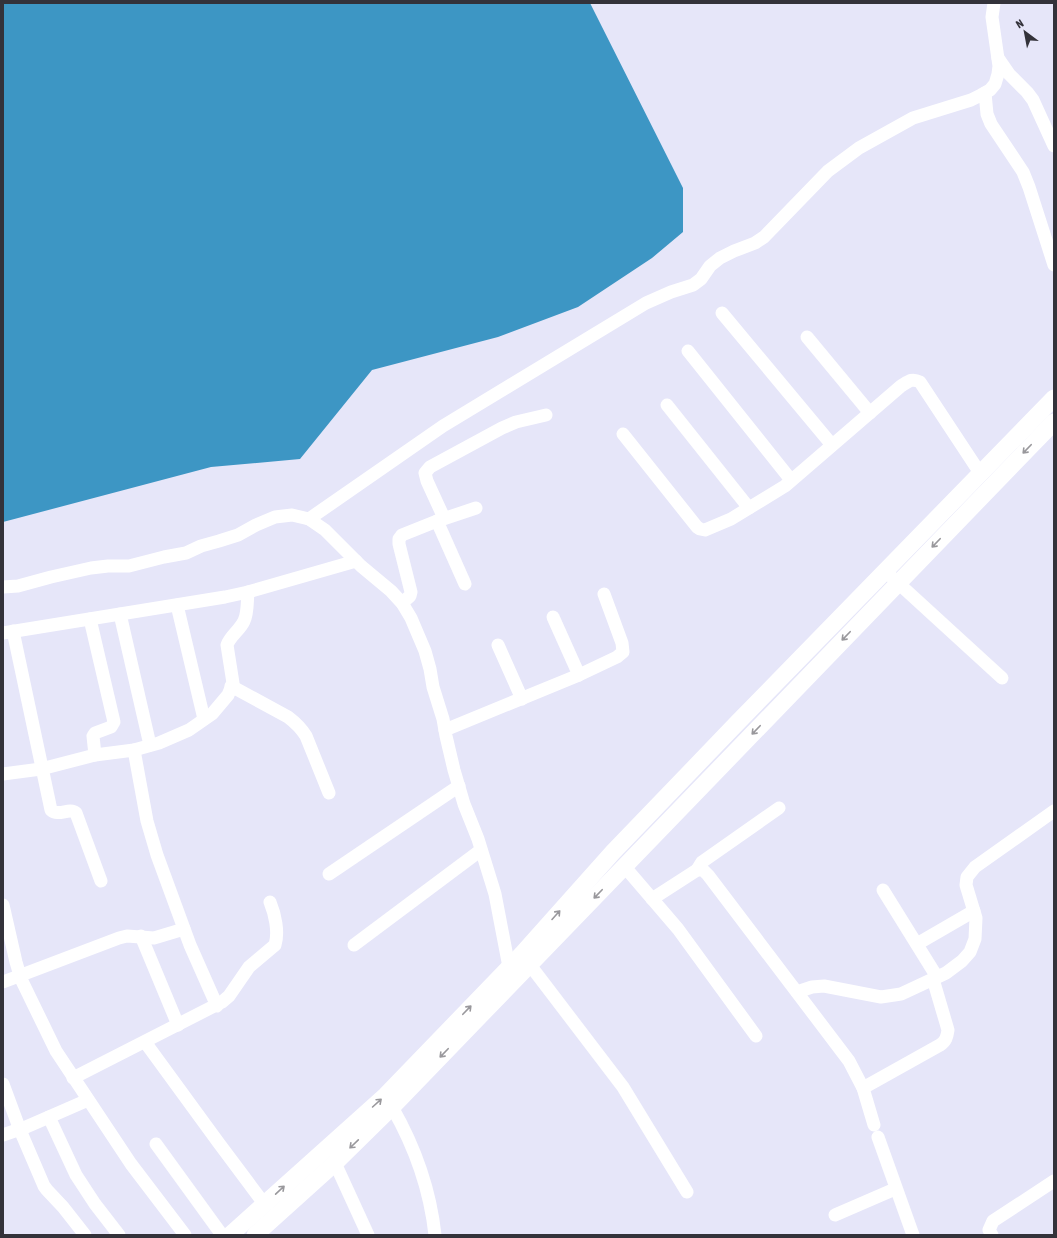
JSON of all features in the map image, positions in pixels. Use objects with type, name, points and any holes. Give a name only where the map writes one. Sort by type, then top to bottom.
[{"type":"main road","points":[[255,1235],[335,1163],[392,1107],[530,965],[892,577],[980,473],[1054,398]]},
{"type":"main road","points":[[230,1235],[386,1095],[509,967],[613,852],[738,722],[1054,422]]},
{"type":"street","points":[[309,519],[443,426],[646,303],[671,292],[693,285],[701,279],[710,266],[720,258],[755,243],[764,237],[828,171],[859,148],[913,118],[971,100],[990,90],[995,84],[998,74],[998,58],[992,17],[994,3]]},
{"type":"street","points":[[998,58],[1033,100],[1054,146]]},
{"type":"street","points":[[985,93],[987,114],[991,124],[1023,172],[1054,265]]},
{"type":"street","points":[[722,314],[832,445]]},
{"type":"street","points":[[807,337],[870,413]]},
{"type":"street","points":[[688,351],[791,480]]},
{"type":"street","points":[[623,434],[696,527],[705,530],[731,519],[785,486],[910,380],[920,382],[980,473]]},
{"type":"street","points":[[667,405],[749,508]]},
{"type":"street","points":[[465,584],[425,473],[430,467],[502,428],[516,422],[546,415]]},
{"type":"street","points":[[402,603],[410,596],[411,592],[399,544],[399,538],[402,535],[476,508]]},
{"type":"street","points":[[3,587],[18,586],[91,568],[129,566],[186,553],[201,546],[219,542],[238,535],[275,517],[292,515],[309,519],[325,530],[356,561],[391,590],[402,603],[411,618],[425,651],[433,687],[443,719],[454,770],[495,894],[509,967]]},
{"type":"street","points":[[101,881],[76,813],[72,810],[56,813],[51,810],[8,632],[225,597],[248,592],[356,561]]},
{"type":"street","points":[[892,577],[1002,678]]},
{"type":"street","points":[[3,774],[41,769],[95,755],[134,750],[189,730],[212,714],[228,695],[232,686],[232,676],[227,645],[244,620],[248,592]]},
{"type":"street","points":[[445,730],[579,675],[617,657],[623,652],[622,643],[604,594]]},
{"type":"street","points":[[177,605],[204,719]]},
{"type":"street","points":[[120,614],[150,745]]},
{"type":"street","points":[[553,617],[579,675]]},
{"type":"street","points":[[90,619],[114,722],[112,727],[95,733],[93,736],[95,755]]},
{"type":"street","points":[[498,645],[522,698]]},
{"type":"street","points":[[232,686],[297,723],[306,736],[329,793]]},
{"type":"street","points":[[134,750],[147,821],[157,855],[190,945],[217,1006]]},
{"type":"street","points":[[329,874],[460,786]]},
{"type":"street","points":[[652,899],[697,870],[702,862],[779,808]]},
{"type":"street","points":[[797,992],[812,987],[824,986],[881,997],[901,994],[946,973],[962,961],[970,952],[975,939],[976,918],[966,885],[968,877],[975,867],[1054,811]]},
{"type":"street","points":[[354,945],[481,850]]},
{"type":"street","points":[[624,866],[678,929],[756,1036]]},
{"type":"street","points":[[697,870],[703,870],[708,875],[849,1061],[863,1088],[874,1125]]},
{"type":"street","points":[[863,1088],[940,1045],[948,1036],[948,1030],[935,978],[917,944],[883,890]]},
{"type":"street","points":[[73,1078],[217,1006],[229,996],[248,966],[275,945],[276,927],[274,912],[270,902]]},
{"type":"street","points":[[3,905],[20,975],[56,1051],[131,1164],[185,1235]]},
{"type":"street","points":[[917,944],[974,911]]},
{"type":"street","points":[[3,982],[119,938],[127,936],[141,936],[154,938],[184,929]]},
{"type":"street","points":[[141,936],[178,1025]]},
{"type":"street","points":[[530,965],[623,1087],[687,1192]]},
{"type":"street","points":[[145,1042],[265,1204]]},
{"type":"street","points":[[3,1084],[20,1130],[47,1190],[86,1235]]},
{"type":"street","points":[[3,1135],[20,1130],[88,1100]]},
{"type":"street","points":[[392,1107],[405,1130],[421,1169],[432,1213],[435,1235]]},
{"type":"street","points":[[50,1117],[76,1175],[95,1204],[119,1235]]},
{"type":"street","points":[[878,1138],[895,1189],[913,1235]]},
{"type":"street","points":[[156,1144],[222,1235]]},
{"type":"street","points":[[335,1163],[368,1235]]},
{"type":"street","points":[[992,1235],[989,1230],[993,1222],[1054,1181]]},
{"type":"street","points":[[835,1215],[895,1189]]},
{"type":"water","points":[[3,3],[590,3],[683,188],[683,232],[652,258],[578,307],[498,337],[372,370],[300,459],[211,467],[3,522]]}]
